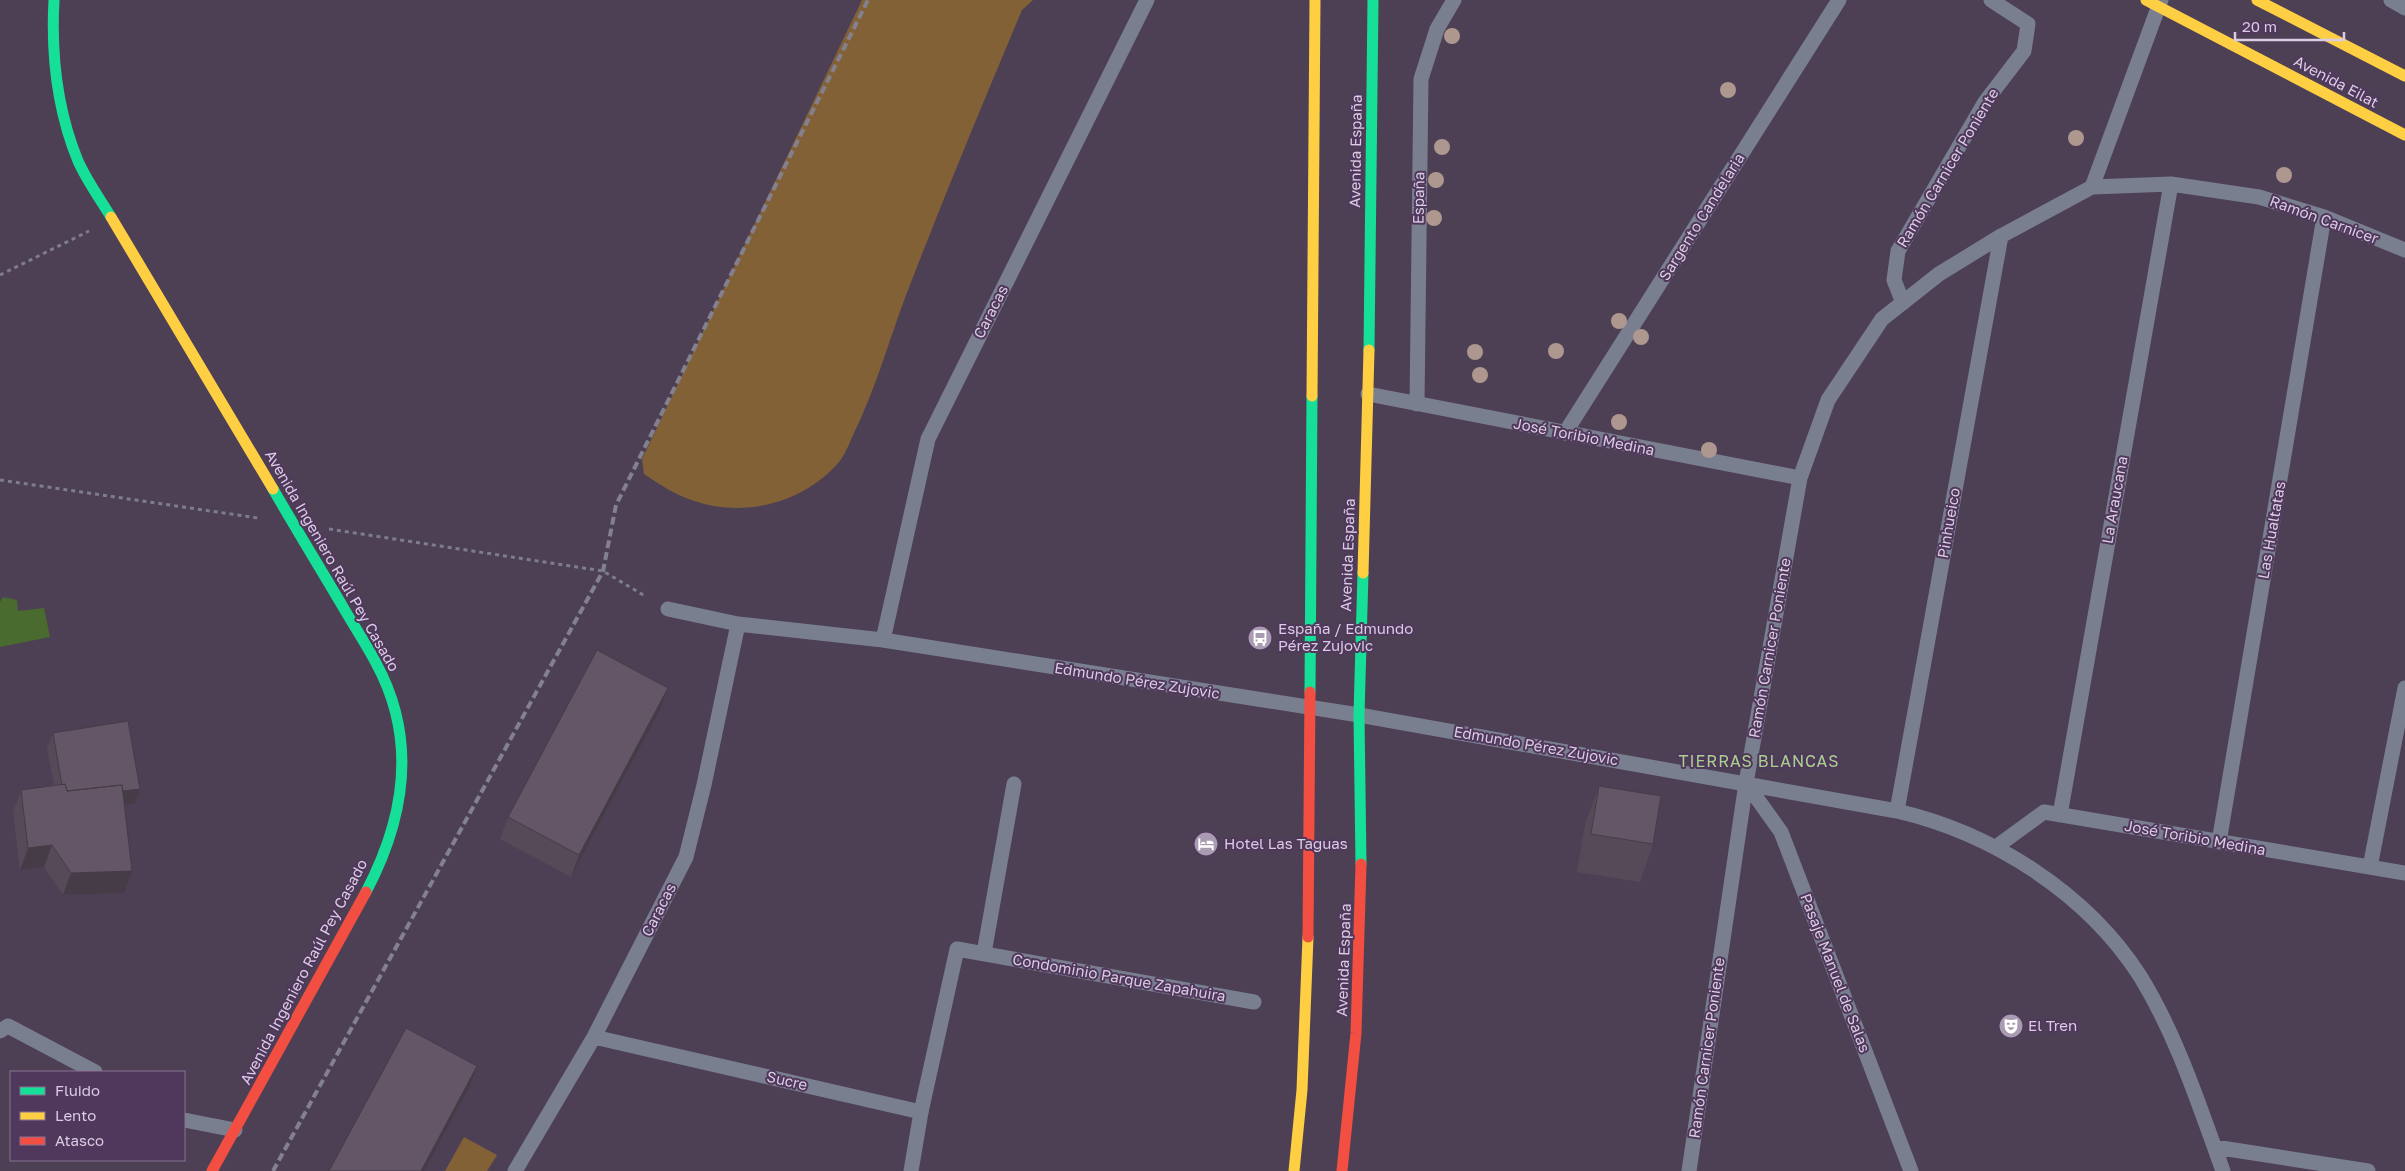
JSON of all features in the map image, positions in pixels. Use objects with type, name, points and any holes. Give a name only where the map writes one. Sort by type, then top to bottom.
[{"type":"street","name":"Avenida Ingeniero Raúl Pey Casado","points":[[54,0],[52,29],[53,68],[58,100],[67,132],[79,163],[377,664],[391,695],[400,729],[403,763],[401,797],[393,831],[383,855],[354,915],[212,1171]]},
{"type":"street","name":"Caracas","points":[[883,640],[928,439],[1147,0]]},
{"type":"street","points":[[1294,1171],[1302,1090],[1307,960],[1315,0]]},
{"type":"street","name":"Avenida España","points":[[1342,1171],[1356,1033],[1359,975],[1361,875],[1358,715],[1368,394],[1373,0]]},
{"type":"street","name":"España","points":[[1417,404],[1421,79],[1437,29],[1454,0]]},
{"type":"street","name":"Sargento Candelaria","points":[[1565,433],[1839,0]]},
{"type":"street","name":"Ramón Carnicer Poniente","points":[[1903,303],[1894,280],[1898,251],[1985,102],[2024,51],[2028,24],[1991,0]]},
{"type":"street","points":[[2258,0],[2405,76]]},
{"type":"street","points":[[2391,0],[2405,8]]},
{"type":"street","points":[[2092,187],[2155,2]]},
{"type":"street","name":"Avenida Eilat","points":[[2155,2],[2405,135]]},
{"type":"street","name":"Ramón Carnicer","points":[[2092,187],[2171,184],[2259,197],[2324,217],[2405,250]]},
{"type":"street","name":"La Araucana","points":[[2060,815],[2171,184]]},
{"type":"street","name":"Ramón Carnicer Poniente","points":[[1689,1171],[1746,783],[1800,478],[1828,400],[1882,319],[1939,274],[2001,236],[2092,187]]},
{"type":"street","name":"Las Hualtatas","points":[[2219,842],[2324,217]]},
{"type":"street","name":"Pinhueico","points":[[1897,811],[2001,236]]},
{"type":"street","name":"José Toribio Medina","points":[[1368,394],[1800,478]]},
{"type":"street","name":"Edmundo Pérez Zujovic","points":[[668,609],[738,624],[883,640],[1358,715],[1897,811],[1951,826],[1996,847],[2049,881],[2102,928],[2120,949],[2139,975],[2157,1007],[2193,1087],[2224,1171]]},
{"type":"street","name":"Caracas","points":[[515,1171],[594,1037],[686,857],[704,785],[738,624]]},
{"type":"street","points":[[2370,867],[2405,688]]},
{"type":"street","name":"Pasaje Manuel de Salas","points":[[1746,783],[1781,832],[1910,1171]]},
{"type":"street","points":[[984,953],[1014,784]]},
{"type":"street","name":"José Toribio Medina","points":[[1996,847],[2044,812],[2405,873]]},
{"type":"street","name":"Condominio Parque Zapahuira","points":[[921,1112],[957,948],[1254,1002]]},
{"type":"street","points":[[0,1032],[8,1026],[93,1071]]},
{"type":"street","name":"Sucre","points":[[594,1037],[921,1112]]},
{"type":"street","points":[[911,1171],[921,1112]]},
{"type":"street","points":[[185,1120],[235,1130]]},
{"type":"street","points":[[2214,1147],[2368,1171]]},
{"type":"path","points":[[0,275],[113,219]]},
{"type":"path","points":[[0,480],[603,572],[668,609]]},
{"type":"shaded area","points":[[862,0],[1033,0],[1022,10],[992,81],[919,262],[868,401],[847,449],[839,462],[809,488],[791,497],[772,503],[753,507],[733,508],[713,506],[694,501],[668,489],[644,474],[642,459]]},
{"type":"shaded area","points":[[3,597],[17,600],[18,611],[44,608],[50,637],[0,647],[0,602]]},
{"type":"shaded area","points":[[464,1137],[497,1155],[487,1171],[445,1171]]},
{"type":"building","points":[[597,650],[668,688],[579,855],[508,817]]},
{"type":"building","points":[[128,721],[140,789],[123,791],[122,785],[67,791],[65,784],[62,785],[53,733]]},
{"type":"building","points":[[65,784],[67,791],[122,785],[132,871],[71,873],[52,845],[28,848],[21,790]]},
{"type":"building","points":[[1599,786],[1661,796],[1653,844],[1591,834]]},
{"type":"building","points":[[406,1028],[477,1066],[421,1171],[329,1171]]},
{"type":"railway","points":[[273,1171],[603,571],[616,505],[868,0]]},
{"type":"traffic: fast","points":[[54,0],[55,62],[60,102],[65,122],[78,161],[89,183],[111,217]]},
{"type":"traffic: fast","points":[[1369,350],[1373,0]]},
{"type":"traffic: fast","points":[[1310,692],[1312,396]]},
{"type":"traffic: fast","points":[[273,489],[376,663],[389,692],[398,721],[402,750],[401,779],[397,807],[390,836],[366,892]]},
{"type":"traffic: fast","points":[[1361,864],[1359,715],[1363,573]]},
{"type":"traffic: slow","points":[[1312,396],[1315,0]]},
{"type":"traffic: slow","points":[[2146,0],[2405,135]]},
{"type":"traffic: slow","points":[[2257,0],[2405,76]]},
{"type":"traffic: slow","points":[[111,217],[273,489]]},
{"type":"traffic: slow","points":[[1363,573],[1369,350]]},
{"type":"traffic: slow","points":[[1294,1171],[1302,1090],[1308,937]]},
{"type":"traffic: jam","points":[[1308,937],[1310,692]]},
{"type":"traffic: jam","points":[[1342,1171],[1356,1033],[1361,864]]},
{"type":"traffic: jam","points":[[212,1171],[366,892]]},
{"type":"place","name":"España / Edmundo Pérez Zujovic","points":[[1260,638]]},
{"type":"place","name":"Hotel Las Taguas","points":[[1206,844]]},
{"type":"place","name":"El Tren","points":[[2011,1026]]},
{"type":"district","name":"TIERRAS BLANCAS","points":[[1759,761]]}]
